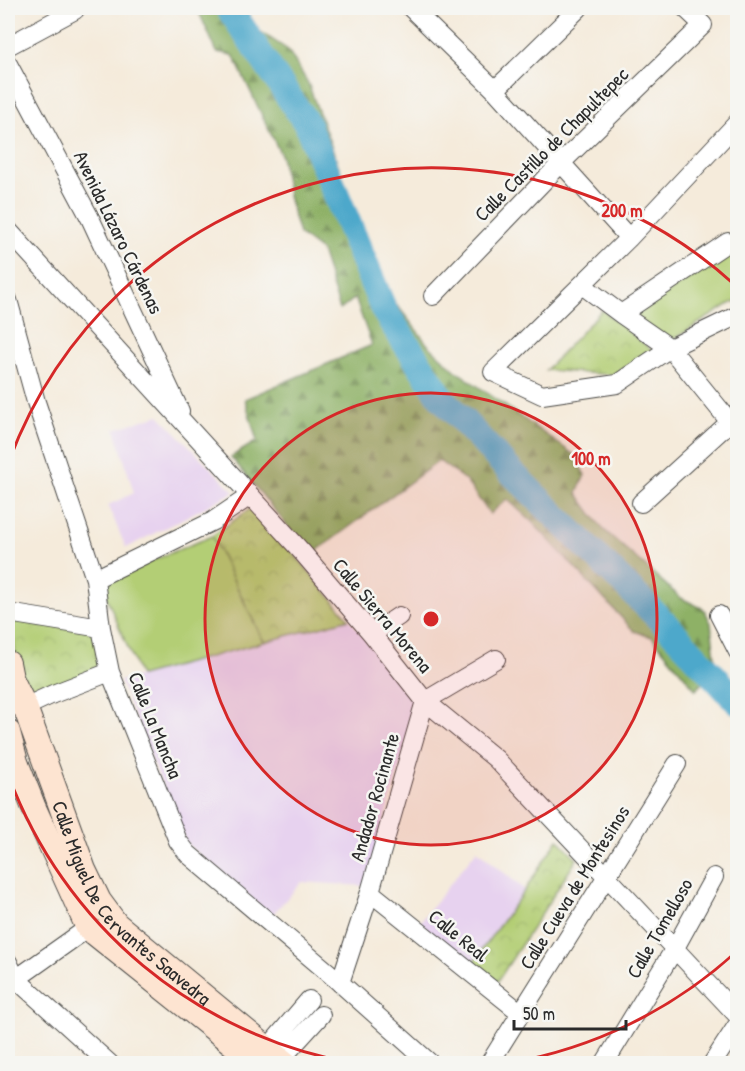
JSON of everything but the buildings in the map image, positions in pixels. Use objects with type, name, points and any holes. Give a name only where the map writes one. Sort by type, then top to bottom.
[{"type":"main road","name":"Calle Miguel De Cervantes Saavedra","points":[[12,689],[84,870],[99,901],[116,924],[273,1058]]},
{"type":"main road","points":[[8,732],[16,762],[34,808],[88,928],[273,1058]]},
{"type":"street","points":[[495,90],[579,8]]},
{"type":"street","name":"Calle Castillo de Chapultepec","points":[[433,296],[562,162],[703,25],[685,8]]},
{"type":"street","points":[[8,46],[74,9]]},
{"type":"street","points":[[421,11],[562,162],[629,238]]},
{"type":"street","name":"Avenida Lázaro Cárdenas","points":[[8,64],[90,218],[186,423]]},
{"type":"street","points":[[738,122],[629,238],[493,372],[542,395],[617,384],[670,348],[738,315]]},
{"type":"street","name":"Calle Sierra Morena","points":[[8,230],[302,552],[425,701],[496,759],[738,1016]]},
{"type":"street","points":[[621,314],[728,242]]},
{"type":"street","points":[[582,285],[670,348],[730,422],[641,503]]},
{"type":"street","name":"Calle La Mancha","points":[[8,300],[36,402],[95,579],[101,628],[110,672],[183,849],[431,1064]]},
{"type":"street","points":[[126,360],[150,349]]},
{"type":"street","points":[[95,579],[213,521],[250,496]]},
{"type":"street","points":[[8,613],[101,628]]},
{"type":"street","points":[[719,615],[738,652]]},
{"type":"street","points":[[372,634],[399,616]]},
{"type":"street","points":[[425,701],[496,659]]},
{"type":"street","points":[[12,689],[53,694],[110,672]]},
{"type":"street","name":"Andador Rocinante","points":[[340,983],[370,892],[425,701]]},
{"type":"street","name":"Calle Cueva de Montesinos","points":[[489,1064],[608,878],[677,764]]},
{"type":"street","name":"Calle Tomelloso","points":[[604,1064],[675,948],[714,877]]},
{"type":"street","name":"Calle Real","points":[[370,892],[520,1013]]},
{"type":"street","points":[[12,982],[88,928]]},
{"type":"street","points":[[8,962],[12,982],[110,1064]]},
{"type":"street","points":[[273,1058],[309,1000]]},
{"type":"street","points":[[273,1058],[321,1015]]},
{"type":"street","points":[[712,1064],[738,1023]]},
{"type":"shaded area","points":[[159,415],[234,492],[126,548],[108,505],[134,493],[115,429]]},
{"type":"shaded area","points":[[349,619],[418,703],[365,886],[302,882],[271,916],[186,843],[120,681]]},
{"type":"shaded area","points":[[477,850],[525,890],[467,970],[416,927]]},
{"type":"green space","points":[[197,8],[241,8],[258,30],[288,50],[308,83],[383,287],[428,345],[455,370],[573,454],[585,475],[577,493],[602,528],[681,598],[704,609],[711,623],[716,667],[696,690],[652,637],[634,631],[532,522],[507,499],[490,514],[465,480],[439,461],[311,555],[231,457],[257,441],[245,399],[372,345],[355,298],[340,310],[321,251],[299,234],[289,200],[281,155],[233,55],[217,52]]},
{"type":"green space","points":[[737,246],[737,302],[731,303],[669,342],[632,317]]},
{"type":"green space","points":[[602,310],[653,351],[613,375],[546,370]]},
{"type":"green space","points":[[254,506],[349,619],[264,642],[212,536]]},
{"type":"green space","points":[[212,536],[264,642],[140,676],[100,582]]},
{"type":"green space","points":[[9,620],[97,631],[101,664],[79,679],[30,695],[21,681]]},
{"type":"green space","points":[[558,839],[577,859],[492,990],[467,970],[525,890]]},
{"type":"waterway","points":[[229,8],[307,124],[384,310],[441,397],[511,472],[670,629],[738,702]]}]
